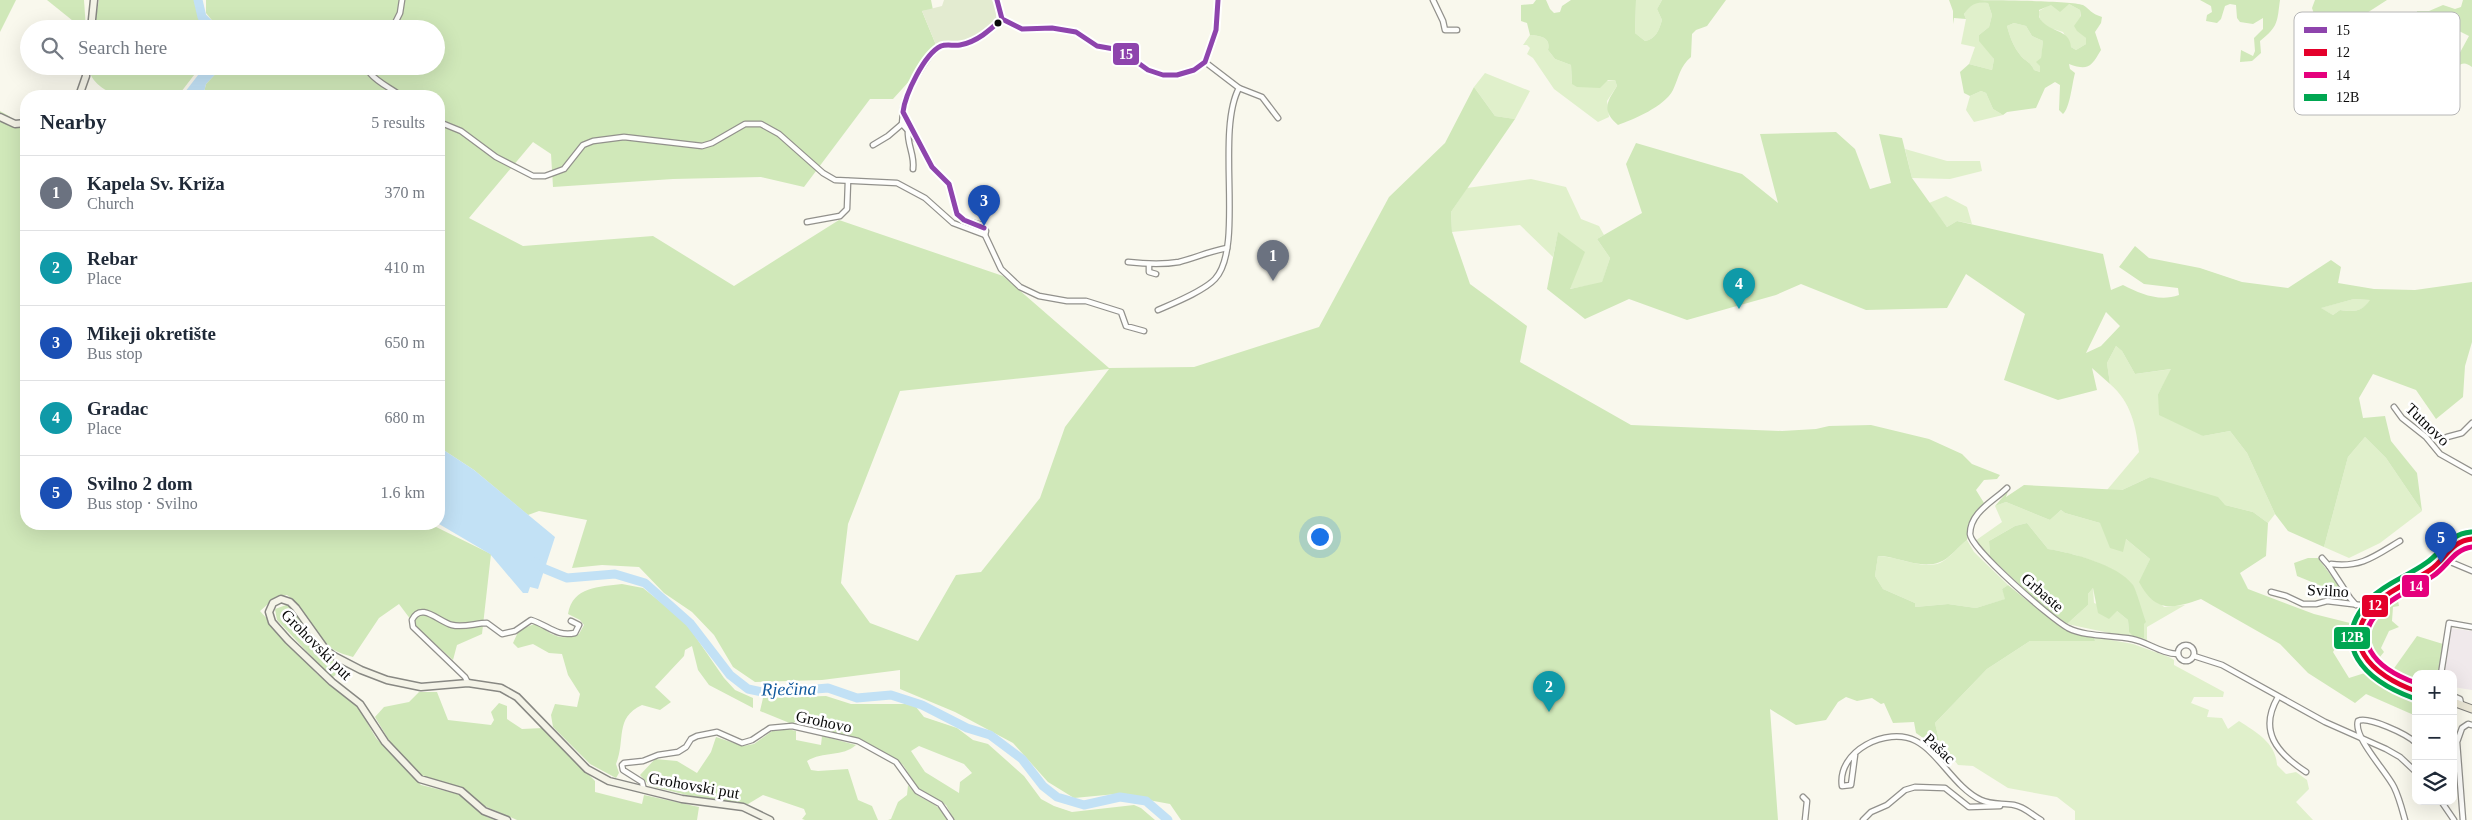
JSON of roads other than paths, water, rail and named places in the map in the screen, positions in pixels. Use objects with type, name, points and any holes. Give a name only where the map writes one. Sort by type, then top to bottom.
[{"type":"main road","points":[[92,20],[94,0]]},
{"type":"main road","points":[[81,90],[86,75]]},
{"type":"main road","points":[[0,117],[15,124],[20,124]]},
{"type":"main road","name":"Svilno","points":[[2412,689],[2395,683],[2381,674],[2362,657],[2359,649],[2359,632],[2367,614],[2390,593],[2430,570],[2452,546],[2472,539]]},
{"type":"main road","name":"Grohovski put","points":[[507,820],[484,811],[461,791],[428,784],[416,776],[386,742],[360,704],[332,682],[277,628],[270,617],[270,607],[276,600],[281,599],[290,602],[320,643],[334,656],[387,680],[421,687],[468,683],[488,685],[510,692],[588,769],[609,781],[699,802],[743,806],[770,820]]},
{"type":"main road","points":[[2457,703],[2472,709]]},
{"type":"street","points":[[396,20],[400,13],[402,0]]},
{"type":"street","points":[[997,0],[1002,19],[1022,29],[1052,28],[1076,32],[1098,46],[1120,50],[1148,70],[1164,75],[1177,75],[1194,70],[1205,62],[1216,30],[1218,0]]},
{"type":"street","points":[[1433,0],[1443,20],[1445,30],[1457,30]]},
{"type":"street","points":[[874,145],[902,124],[903,106],[907,94],[937,49],[946,45],[972,41],[1002,19]]},
{"type":"street","points":[[1205,62],[1239,88],[1262,97],[1278,118]]},
{"type":"street","points":[[372,75],[394,90]]},
{"type":"street","points":[[1158,310],[1214,281],[1221,272],[1227,248],[1231,154],[1228,123],[1232,103],[1239,88]]},
{"type":"street","points":[[903,112],[932,167],[949,184],[957,214],[964,220],[982,225],[1001,269],[1020,287],[1039,296],[1067,301],[1086,301],[1121,312],[1126,326],[1144,331]]},
{"type":"street","points":[[445,124],[461,130],[496,157],[533,176],[545,176],[564,169],[584,145],[594,141],[624,137],[702,146],[712,143],[740,125],[761,124],[779,134],[823,173],[835,180],[848,182],[883,180],[904,185],[936,206],[953,222],[985,235]]},
{"type":"street","points":[[902,124],[921,143]]},
{"type":"street","points":[[908,130],[909,146],[914,159],[913,169]]},
{"type":"street","points":[[807,222],[840,216],[844,213],[847,209],[848,182]]},
{"type":"street","points":[[1128,262],[1149,264],[1179,262],[1210,250],[1227,248]]},
{"type":"street","points":[[1149,264],[1149,272],[1156,274]]},
{"type":"street","name":"Tutnovo","points":[[2394,408],[2402,418],[2426,437],[2440,454],[2472,472]]},
{"type":"street","name":"Tutnovo","points":[[2447,437],[2462,433],[2472,423]]},
{"type":"street","name":"Grbaste","points":[[2007,488],[1992,504],[1978,513],[1970,533],[1971,539],[1978,549],[2031,600],[2069,629],[2132,639],[2170,654],[2178,654]]},
{"type":"street","name":"Svilno","points":[[2356,605],[2329,566],[2331,564],[2345,566],[2361,563],[2400,541]]},
{"type":"street","points":[[2322,558],[2329,566]]},
{"type":"street","points":[[2441,558],[2472,571]]},
{"type":"street","name":"Svilno","points":[[2271,592],[2286,596],[2303,604],[2316,604],[2327,601],[2356,605],[2386,592],[2390,593]]},
{"type":"street","points":[[468,683],[465,677],[413,627],[412,620],[417,613],[422,611],[437,616],[452,626],[487,623],[502,634],[515,631],[531,620],[541,623],[552,632],[561,635],[575,633],[579,625],[571,621]]},
{"type":"street","points":[[2442,670],[2449,623],[2472,627]]},
{"type":"street","name":"Grbaste","points":[[2178,654],[2182,646],[2187,645],[2192,648],[2194,656]]},
{"type":"street","name":"Grbaste","points":[[2178,654],[2186,662],[2194,656]]},
{"type":"street","name":"Grbaste","points":[[2194,656],[2222,665],[2278,697],[2400,757],[2412,768]]},
{"type":"street","points":[[2278,697],[2269,715],[2271,735],[2286,756],[2306,772]]},
{"type":"street","points":[[2457,698],[2460,699],[2461,704]]},
{"type":"street","points":[[2362,739],[2356,725],[2358,721],[2364,719],[2405,734],[2412,740]]},
{"type":"street","points":[[2463,820],[2457,742],[2462,728],[2468,724],[2472,725]]},
{"type":"street","name":"Grohovo","points":[[644,790],[640,780],[623,770],[622,766],[624,764],[678,752],[686,747],[691,739],[697,736],[717,732],[742,743],[752,740],[770,728],[792,726],[858,741],[896,762],[917,791],[940,804],[952,820]]},
{"type":"street","name":"Pašac","points":[[1855,755],[1851,785],[1842,786],[1846,764],[1858,749],[1881,738],[1908,738],[1923,747],[1968,792],[1980,800],[2025,809],[2041,820]]},
{"type":"street","name":"Grbaste","points":[[2362,739],[2392,784],[2405,820]]},
{"type":"street","name":"Pašac","points":[[1863,820],[1871,812],[1887,805],[1905,790],[1915,787],[1945,788],[1968,807],[2004,805]]},
{"type":"street","points":[[1803,797],[1807,801],[1806,820]]},
{"type":"street","points":[[2444,805],[2454,820]]},
{"type":"water","points":[[198,75],[214,75],[206,84],[204,90],[187,90]]},
{"type":"water","points":[[445,451],[474,470],[555,537],[538,589],[530,587],[528,593],[523,593],[490,554],[445,528]]},
{"type":"waterway","name":"Rječina","points":[[198,0],[202,17],[205,20]]},
{"type":"waterway","name":"Rječina","points":[[536,562],[545,569],[567,578],[615,574],[645,583],[690,623],[730,675],[748,689],[767,693],[828,688],[857,698],[891,695],[922,705],[967,728],[990,735],[1022,759],[1043,786],[1057,797],[1084,805],[1120,797],[1146,801],[1168,820]]},
{"type":"place","name":"Mikeji okretište","points":[[984,226]]},
{"type":"place","name":"Kapela Sv. Križa","points":[[1273,281]]},
{"type":"place","name":"Gradac","points":[[1739,309]]},
{"type":"place","name":"Svilno 2 dom","points":[[2441,563]]},
{"type":"place","name":"Rebar","points":[[1549,712]]}]
